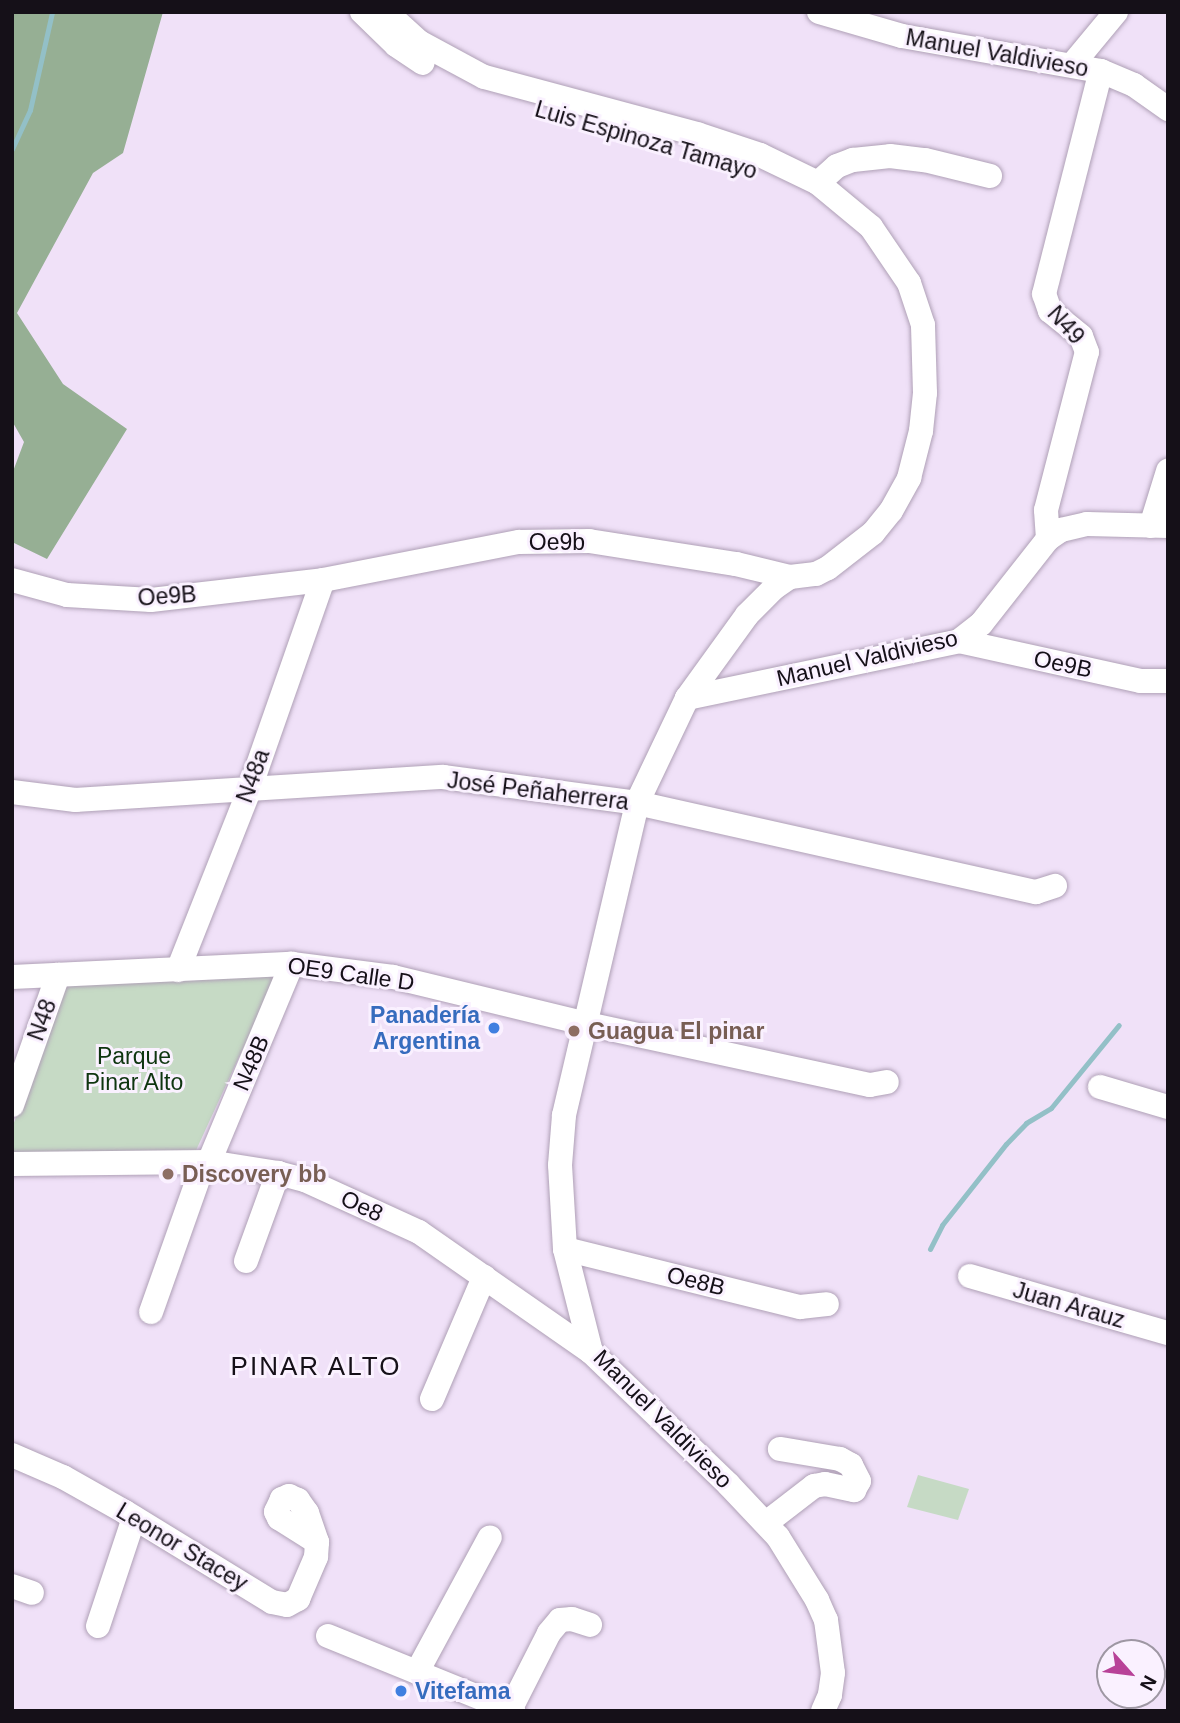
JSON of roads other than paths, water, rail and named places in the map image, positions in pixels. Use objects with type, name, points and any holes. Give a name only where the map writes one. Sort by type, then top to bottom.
[{"type":"street","name":"Luis Espinoza Tamayo","points":[[362,12],[396,45],[453,80],[499,99],[727,143],[760,155],[818,183],[858,214],[891,251],[916,299],[923,338],[925,393],[921,431],[905,487],[873,533],[851,552],[816,574],[790,577]]},
{"type":"street","name":"Luis Espinoza Tamayo","points":[[386,12],[419,42],[460,66],[511,86],[736,162],[782,182],[823,206],[849,227],[870,250],[891,282],[909,323],[923,338]]},
{"type":"street","name":"Manuel Valdivieso","points":[[819,12],[902,36],[1101,71],[1133,85],[1168,109]]},
{"type":"street","points":[[1072,65],[1116,12]]},
{"type":"street","name":"N49","points":[[1048,539],[1046,510],[1087,352],[1081,336],[1050,311],[1044,294],[1101,71]]},
{"type":"street","points":[[818,183],[837,166],[853,160],[890,156],[925,160],[990,176]]},
{"type":"street","points":[[1160,526],[1168,471]]},
{"type":"street","name":"Manuel Valdivieso","points":[[687,698],[959,641],[981,624],[1048,539],[1075,525],[1160,526]]},
{"type":"street","name":"Oe9b","points":[[323,580],[519,542],[589,541],[736,564],[790,577]]},
{"type":"street","name":"Manuel Valdivieso","points":[[790,577],[774,588],[747,615],[687,698],[637,803],[564,1115],[560,1165],[565,1249],[591,1352],[766,1522],[791,1558],[826,1620],[833,1673],[830,1695],[823,1711]]},
{"type":"street","name":"Oe9B","points":[[12,580],[66,595],[151,600],[323,580]]},
{"type":"street","name":"N48a","points":[[178,970],[250,788],[323,580]]},
{"type":"street","name":"Oe9B","points":[[959,641],[1141,681],[1168,681]]},
{"type":"street","name":"José Peñaherrera","points":[[12,792],[75,800],[443,777],[637,803],[1036,892],[1055,886]]},
{"type":"street","name":"OE9 Calle D","points":[[12,977],[292,964],[393,976],[587,1024],[870,1085],[887,1082]]},
{"type":"street","name":"N48B","points":[[151,1312],[206,1162],[292,964]]},
{"type":"street","name":"N48","points":[[12,1105],[58,975]]},
{"type":"street","points":[[1100,1087],[1168,1107]]},
{"type":"street","name":"Oe8","points":[[12,1164],[206,1162],[306,1180],[419,1232],[591,1352]]},
{"type":"street","points":[[246,1261],[278,1173]]},
{"type":"street","name":"Oe8B","points":[[565,1249],[800,1307],[827,1304]]},
{"type":"street","name":"Juan Arauz","points":[[970,1276],[1168,1333]]},
{"type":"street","points":[[432,1399],[484,1277]]},
{"type":"street","points":[[766,1522],[814,1486],[825,1484],[854,1490],[859,1481],[851,1465],[840,1460],[780,1448]]},
{"type":"street","name":"Leonor Stacey","points":[[12,1455],[63,1477],[272,1602],[286,1605],[298,1598],[316,1557],[317,1542]]},
{"type":"street","points":[[99,1626],[134,1518]]},
{"type":"street","points":[[417,1672],[490,1537]]},
{"type":"street","points":[[328,1636],[512,1710],[549,1633],[560,1620],[572,1619],[590,1625]]},
{"type":"waterway","points":[[12,149],[30,110],[52,12]]},
{"type":"waterway","points":[[930,1249],[942,1225],[1006,1144],[1026,1123],[1051,1108],[1119,1025]]},
{"type":"place","name":"Panadería Argentina","points":[[494,1028]]},
{"type":"place","name":"Guagua El pinar","points":[[574,1031]]},
{"type":"place","name":"Discovery bb","points":[[168,1174]]},
{"type":"place","name":"Vitefama","points":[[401,1691]]},
{"type":"district","name":"PINAR ALTO","points":[[316,1367]]},
{"type":"park label","name":"Parque Pinar Alto","points":[[134,1069]]}]
